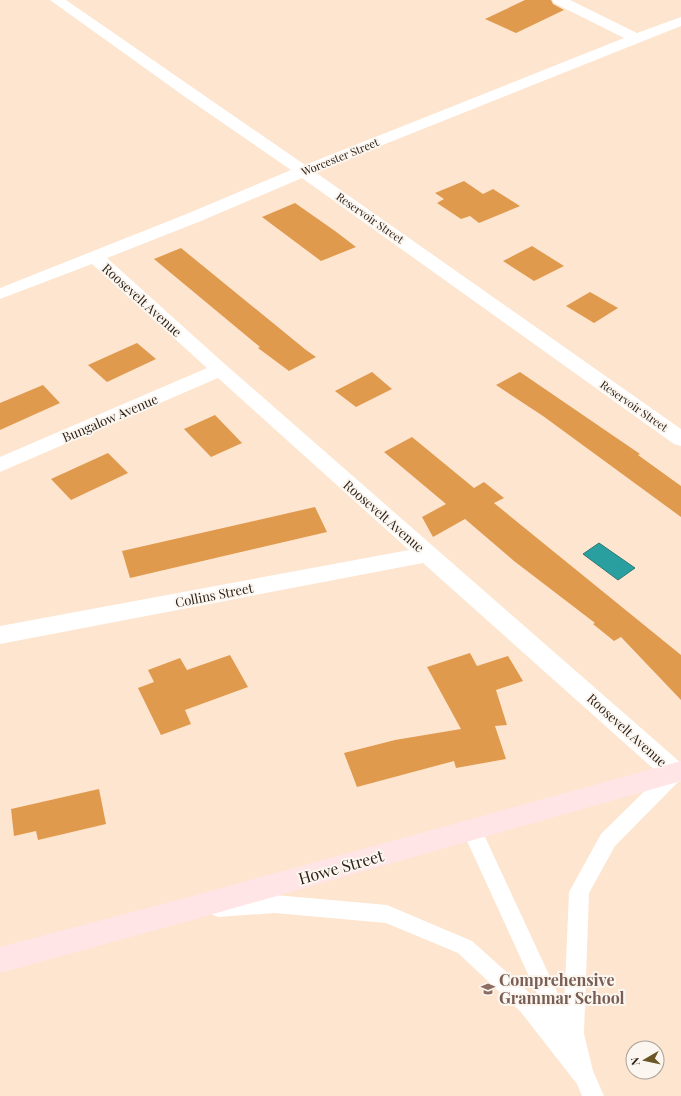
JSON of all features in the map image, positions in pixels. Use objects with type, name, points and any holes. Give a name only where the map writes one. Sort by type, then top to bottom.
[{"type":"main road","name":"Howe Street","points":[[0,960],[185,910],[678,772]]},
{"type":"street","name":"Reservoir Street","points":[[57,0],[186,91],[304,171],[681,439]]},
{"type":"street","points":[[559,0],[637,39]]},
{"type":"street","name":"Worcester Street","points":[[0,294],[195,218],[304,171],[681,21]]},
{"type":"street","name":"Roosevelt Avenue","points":[[95,257],[428,554],[678,772]]},
{"type":"street","name":"Bungalow Avenue","points":[[0,465],[220,370]]},
{"type":"street","name":"Collins Street","points":[[0,635],[428,554]]},
{"type":"lane","points":[[585,1077],[573,1034],[578,964],[579,892],[608,840],[678,772]]},
{"type":"lane","points":[[472,830],[593,1096]]},
{"type":"lane","points":[[185,910],[275,904],[386,914],[466,947],[527,1004],[585,1077]]},
{"type":"water","points":[[599,543],[635,568],[618,580],[583,554]]},
{"type":"building","points":[[525,0],[551,0],[553,4],[564,10],[516,33],[485,19]]},
{"type":"building","points":[[464,181],[483,194],[493,189],[520,206],[479,223],[470,216],[461,219],[437,203],[444,199],[435,193]]},
{"type":"building","points":[[295,203],[356,247],[321,261],[262,217]]},
{"type":"building","points":[[532,246],[564,266],[534,281],[503,261]]},
{"type":"building","points":[[181,248],[316,357],[289,371],[258,348],[260,347],[154,259]]},
{"type":"building","points":[[590,292],[618,308],[594,323],[566,306]]},
{"type":"building","points":[[137,343],[156,359],[107,382],[88,365]]},
{"type":"building","points":[[372,372],[392,389],[356,407],[335,391]]},
{"type":"building","points":[[520,372],[640,454],[638,455],[681,486],[681,517],[543,416],[496,385]]},
{"type":"building","points":[[43,385],[60,403],[0,430],[0,403]]},
{"type":"building","points":[[215,415],[242,443],[211,457],[184,429]]},
{"type":"building","points":[[412,437],[474,488],[484,482],[504,498],[494,503],[681,655],[681,700],[621,637],[614,641],[593,624],[595,623],[514,561],[465,519],[433,537],[422,517],[446,504],[384,452]]},
{"type":"building","points":[[108,453],[128,473],[71,500],[51,479]]},
{"type":"building","points":[[315,507],[327,532],[130,578],[122,551]]},
{"type":"building","points":[[470,653],[477,666],[508,656],[523,681],[496,690],[507,725],[495,726],[506,759],[456,768],[454,761],[357,787],[344,753],[395,740],[461,729],[427,667]]},
{"type":"building","points":[[230,655],[248,687],[185,710],[191,724],[161,735],[138,688],[154,682],[148,670],[180,658],[187,670]]},
{"type":"building","points":[[99,789],[106,824],[38,840],[36,831],[14,836],[11,809]]},
{"type":"place","name":"Comprehensive Grammar School","points":[[488,989]]}]
